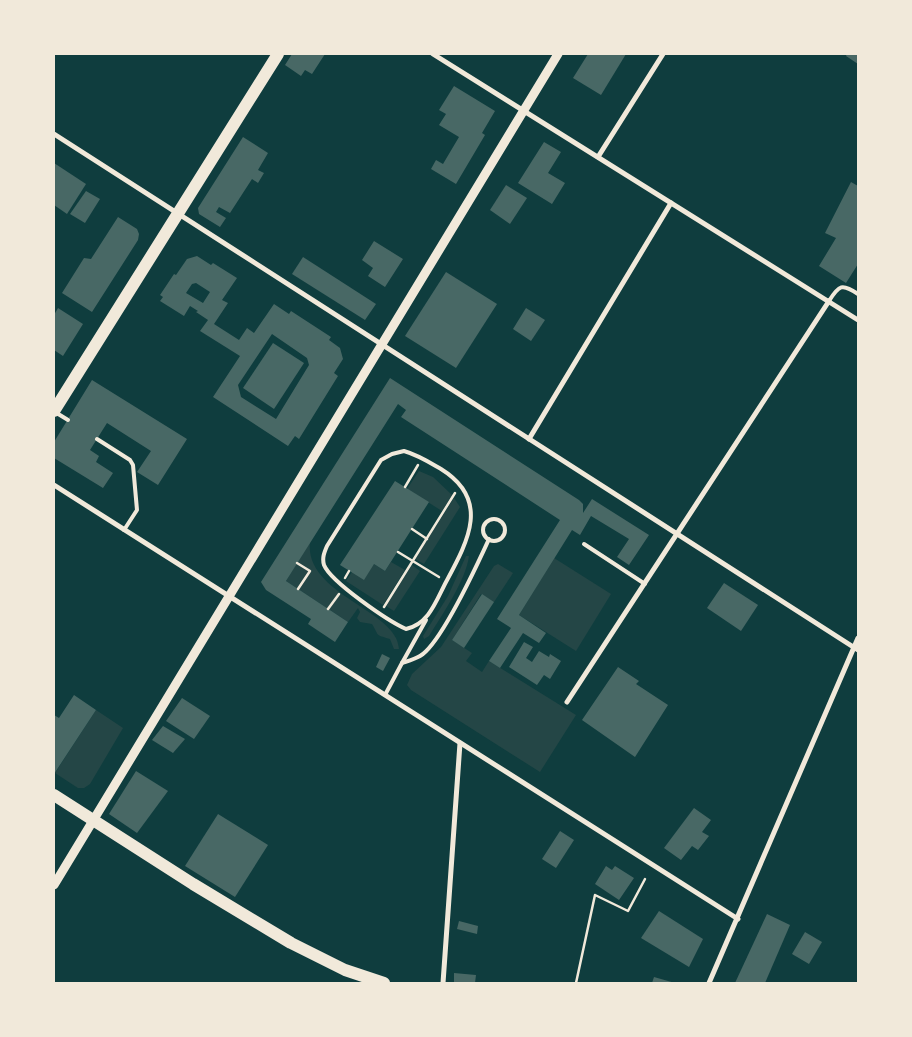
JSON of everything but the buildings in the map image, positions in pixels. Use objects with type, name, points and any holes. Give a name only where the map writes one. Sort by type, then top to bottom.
[{"type":"main road","points":[[54,411],[278,54]]},
{"type":"main road","points":[[54,795],[193,884],[291,943],[345,970],[384,983]]},
{"type":"street","points":[[432,54],[858,320]]},
{"type":"street","points":[[54,885],[92,819],[558,54]]},
{"type":"street","points":[[598,157],[663,54]]},
{"type":"street","points":[[54,134],[856,649]]},
{"type":"street","points":[[529,439],[671,203]]},
{"type":"street","points":[[567,702],[829,301]]},
{"type":"street","points":[[54,485],[738,919]]},
{"type":"street","points":[[709,983],[856,649],[858,638]]},
{"type":"street","points":[[443,983],[460,743]]},
{"type":"lane","points":[[829,301],[836,290],[844,287],[848,287],[858,294]]},
{"type":"lane","points":[[54,411],[68,420]]},
{"type":"lane","points":[[97,439],[130,460],[132,465],[137,510],[124,530]]},
{"type":"lane","points":[[385,695],[427,618],[463,550],[472,521],[472,506],[464,488],[446,473],[417,454],[404,451],[392,454],[381,460],[326,546],[322,556],[324,565],[334,579],[343,587],[406,629],[416,627],[427,618]]},
{"type":"lane","points":[[492,519],[499,520],[504,525],[503,535],[498,540],[489,539],[483,532],[484,524],[492,519]]},
{"type":"lane","points":[[402,663],[421,656],[434,642],[455,606],[489,539]]},
{"type":"lane","points":[[584,544],[645,584]]},
{"type":"path","points":[[405,487],[423,458]]},
{"type":"path","points":[[380,612],[461,485]]},
{"type":"path","points":[[412,529],[427,538]]},
{"type":"path","points":[[398,552],[446,582]]},
{"type":"path","points":[[297,563],[310,572],[298,589]]},
{"type":"path","points":[[328,609],[343,587]]},
{"type":"path","points":[[576,983],[595,895],[628,911],[645,879]]},
{"type":"shaded area","points":[[419,471],[433,477],[452,495],[442,511],[407,489]]},
{"type":"shaded area","points":[[454,498],[460,507],[424,564],[415,559]]},
{"type":"shaded area","points":[[310,542],[312,560],[321,576],[335,589],[384,623],[395,635],[399,649],[394,649],[390,639],[378,634],[372,624],[360,622],[357,618],[360,612],[358,608],[348,622],[286,581]]},
{"type":"shaded area","points":[[466,556],[469,556],[463,576],[447,608],[429,636],[424,639],[423,636],[448,596]]},
{"type":"shaded area","points":[[554,558],[611,594],[576,651],[519,615]]},
{"type":"shaded area","points":[[391,562],[405,570],[383,605],[346,581],[352,572],[374,564],[385,571]]},
{"type":"shaded area","points":[[498,564],[513,573],[494,602],[481,594],[452,640],[472,653],[466,661],[482,672],[489,661],[576,715],[540,772],[411,690],[407,685],[412,674],[441,647],[494,566]]},
{"type":"shaded area","points":[[412,565],[420,571],[394,611],[386,606]]},
{"type":"shaded area","points":[[96,710],[123,728],[90,784],[84,788],[78,788],[55,773]]}]
